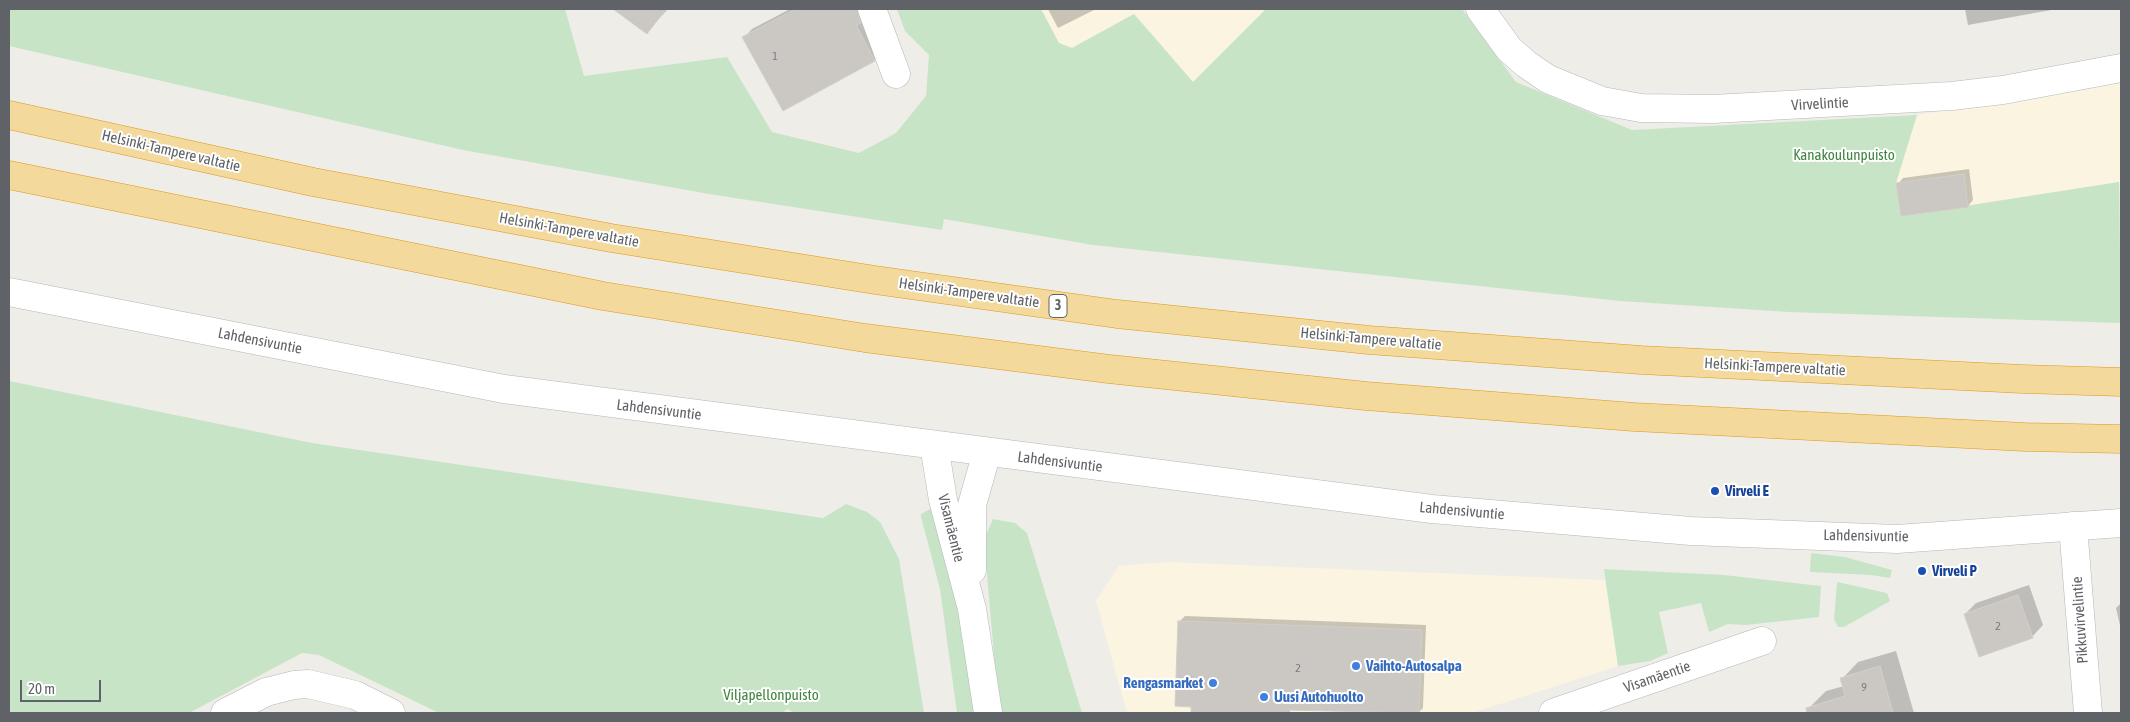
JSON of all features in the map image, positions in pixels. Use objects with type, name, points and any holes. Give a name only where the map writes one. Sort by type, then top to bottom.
[{"type":"highway","name":"Helsinki-Tampere valtatie","points":[[9,115],[313,182],[611,238],[875,280],[1117,314],[1369,340],[1641,360],[2022,380],[2121,382]]},
{"type":"highway","points":[[9,175],[603,296],[866,338],[1099,368],[1366,396],[1634,417],[2024,437],[2121,439]]},
{"type":"main road","points":[[872,9],[896,74]]},
{"type":"main road","name":"Virvelintie","points":[[1480,9],[1509,49],[1526,64],[1566,88],[1602,101],[1641,108],[1713,109],[1952,96],[2003,90],[2121,68]]},
{"type":"main road","name":"Lahdensivuntie","points":[[9,292],[504,389],[1432,509],[1691,531],[1897,539],[2121,523]]},
{"type":"main road","name":"Visamäentie","points":[[934,446],[943,500],[972,609],[988,713]]},
{"type":"main road","name":"Visamäentie","points":[[972,609],[972,505],[986,452]]},
{"type":"main road","name":"Pikkuvirvelintie","points":[[2073,526],[2088,713]]},
{"type":"main road","name":"Visamäentie","points":[[1568,711],[1762,641]]},
{"type":"main road","points":[[225,713],[266,692],[294,685],[308,684],[355,695],[391,713]]},
{"type":"shaded area","points":[[1041,9],[1266,9],[1193,82],[1134,14],[1072,48],[1059,44]]},
{"type":"shaded area","points":[[2121,81],[2121,192],[2119,182],[1901,216],[1896,183],[1917,115]]},
{"type":"shaded area","points":[[1168,562],[1605,580],[1618,666],[1472,713],[1127,713],[1096,601],[1119,566]]},
{"type":"green space","name":"Kanakoulunpuisto","points":[[9,9],[565,9],[584,76],[727,57],[772,132],[859,153],[896,133],[926,96],[929,55],[905,31],[897,9],[1041,9],[1059,43],[1072,48],[1134,14],[1193,82],[1266,9],[1462,9],[1516,82],[1632,130],[1917,115],[1896,183],[1901,216],[2119,182],[2121,323],[1789,312],[1620,301],[1093,245],[944,219],[942,230],[709,194],[463,150],[9,46]]},
{"type":"green space","name":"Viljapellonpuisto","points":[[9,381],[312,443],[823,518],[846,504],[867,512],[880,522],[899,559],[924,713],[794,713],[788,709],[781,713],[439,713],[319,655],[302,653],[189,713],[9,713]]},
{"type":"green space","points":[[932,508],[948,543],[979,713],[957,713],[940,589],[921,517],[921,514]]},
{"type":"green space","points":[[993,519],[1015,523],[1027,533],[1082,713],[999,713],[984,540]]},
{"type":"green space","points":[[1811,553],[1845,557],[1892,570],[1890,578],[1871,575],[1810,572]]},
{"type":"green space","points":[[1604,569],[1724,575],[1821,586],[1819,617],[1746,625],[1728,624],[1709,632],[1701,603],[1659,612],[1668,653],[1650,661],[1618,666]]},
{"type":"green space","points":[[1837,582],[1887,593],[1890,601],[1844,627],[1838,627],[1834,619]]},
{"type":"building","points":[[613,9],[666,9],[647,34]]},
{"type":"building","points":[[796,9],[857,9],[861,23],[856,25],[875,61],[783,111],[742,37]]},
{"type":"building","points":[[1964,174],[1968,207],[1901,216],[1896,183]]},
{"type":"building","points":[[2018,595],[2033,638],[1979,657],[1964,614]]},
{"type":"building","points":[[1178,621],[1422,630],[1419,713],[1285,710],[1285,713],[1191,713],[1191,707],[1175,706]]},
{"type":"building","points":[[1880,666],[1893,713],[1807,713],[1806,708],[1845,696],[1840,678]]},
{"type":"place","name":"Virveli E","points":[[1715,491]]},
{"type":"place","name":"Virveli P","points":[[1922,571]]},
{"type":"place","name":"Vaihto-Autosalpa","points":[[1356,666]]},
{"type":"place","name":"Rengasmarket","points":[[1213,683]]},
{"type":"place","name":"Uusi Autohuolto","points":[[1264,697]]}]
